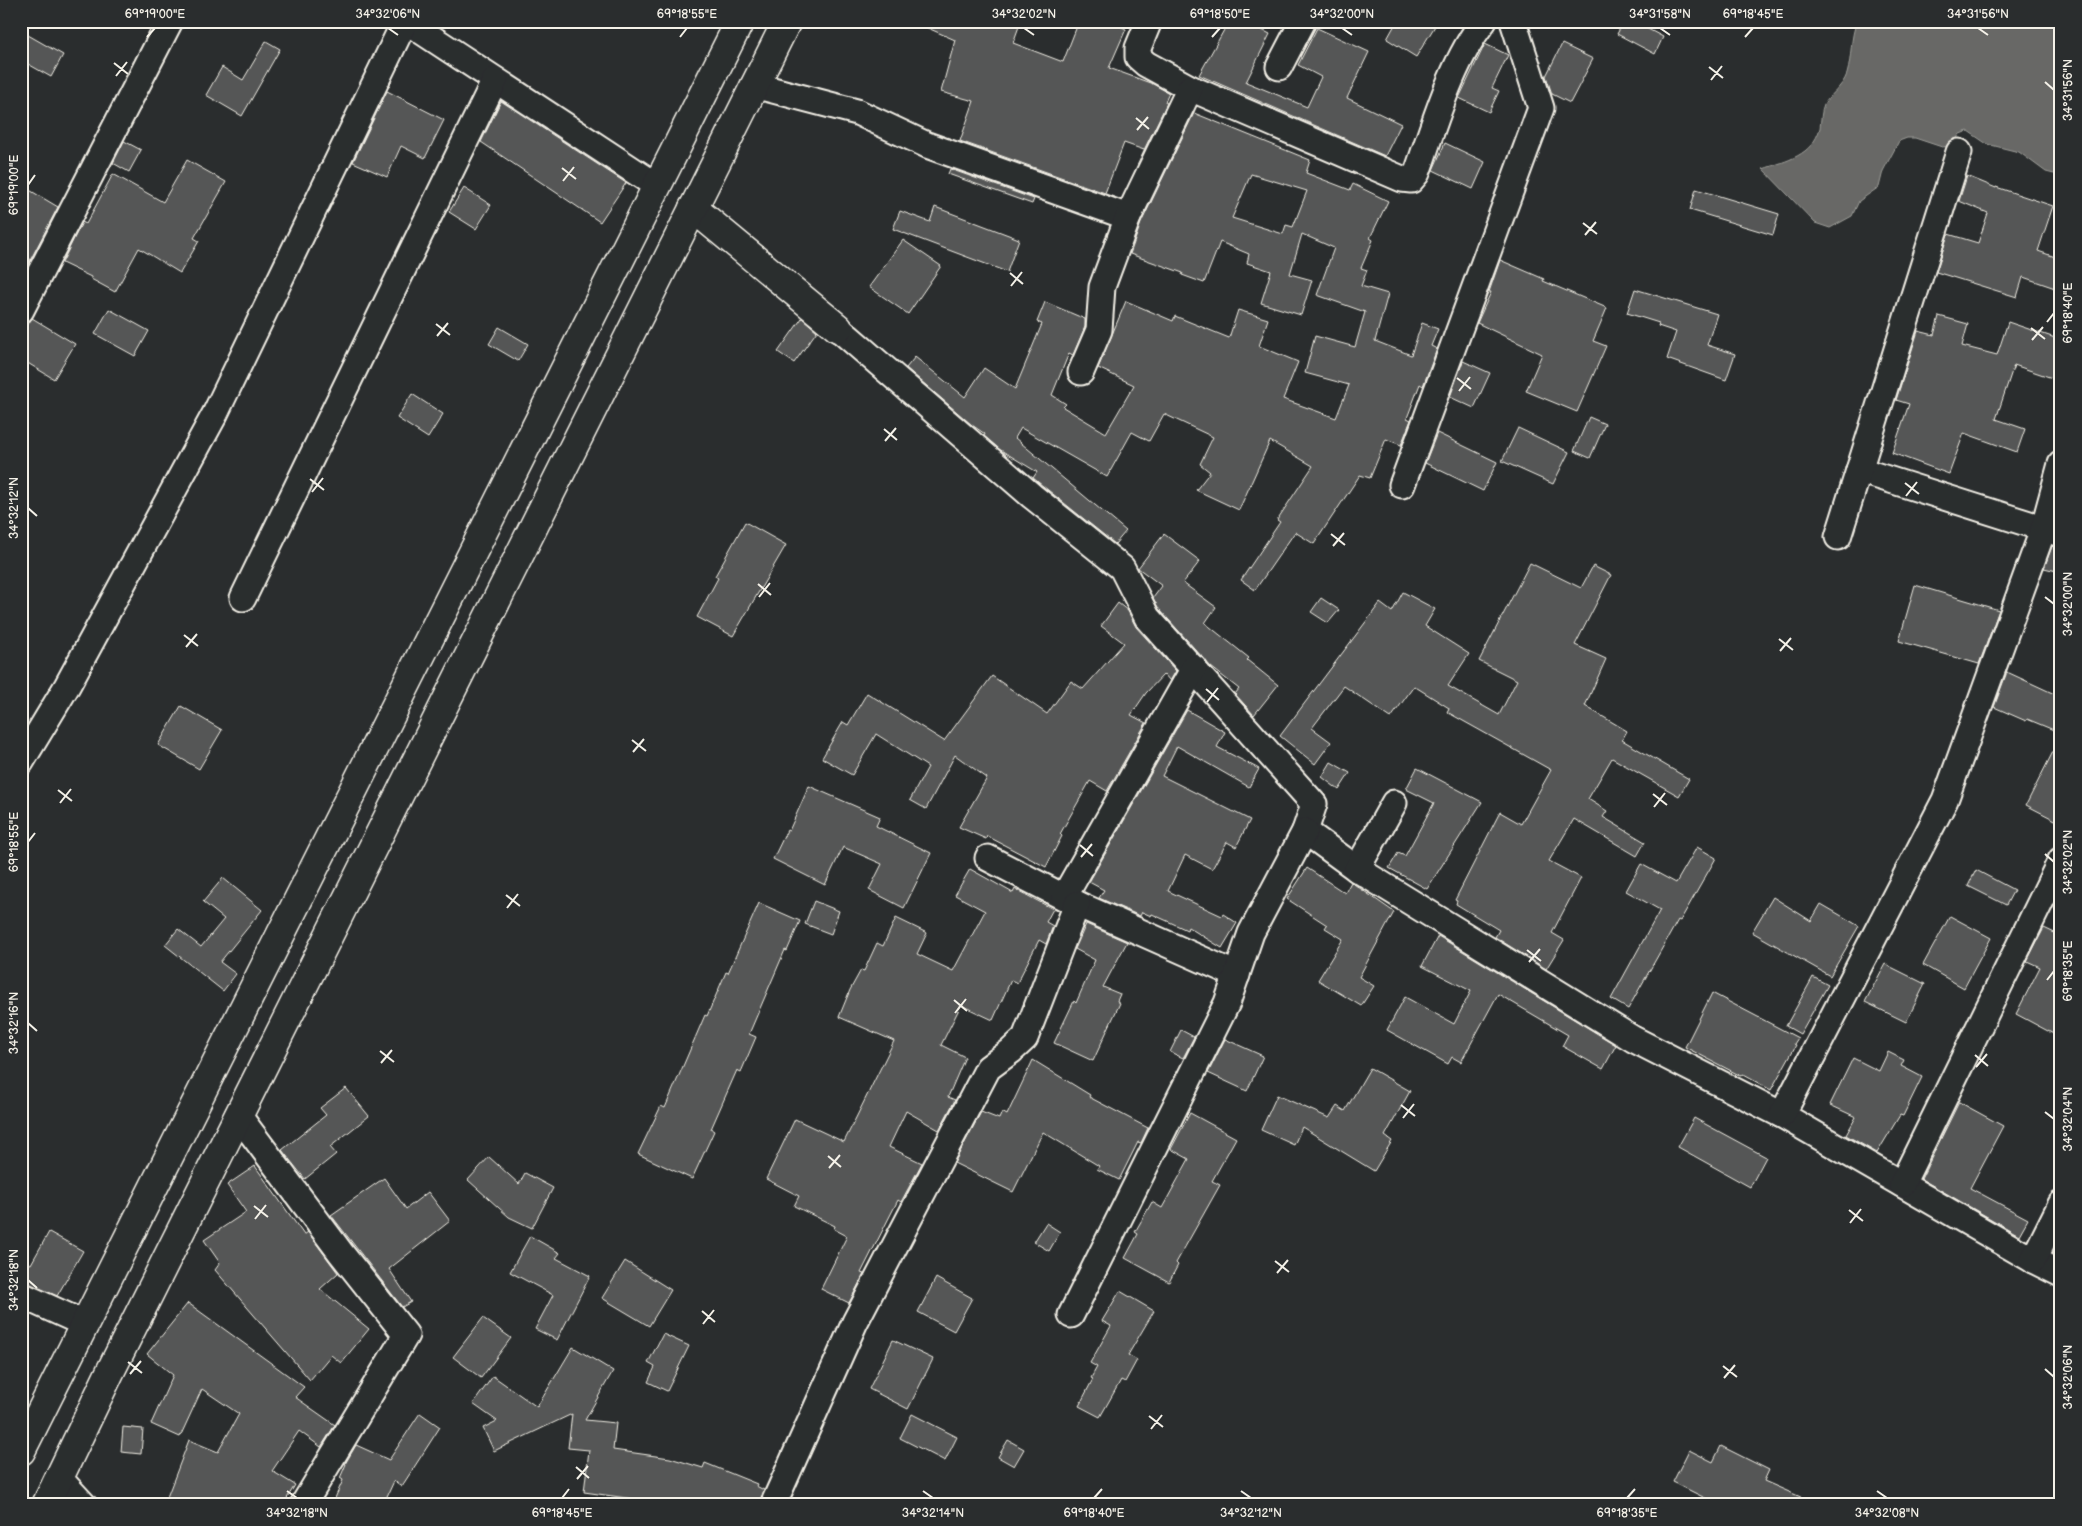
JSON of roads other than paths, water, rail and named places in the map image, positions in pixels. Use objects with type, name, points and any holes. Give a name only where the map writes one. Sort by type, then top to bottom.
[{"type":"street","points":[[21,310],[170,21]]},
{"type":"street","points":[[21,762],[67,686],[215,414],[406,21],[657,186]]},
{"type":"street","points":[[21,1451],[740,21]]},
{"type":"street","points":[[46,1505],[238,1115],[787,21]]},
{"type":"street","points":[[1149,21],[1138,48],[1138,58],[1146,64],[1190,88],[1402,180],[1411,180],[1417,173],[1449,86],[1473,35],[1484,21]]},
{"type":"street","points":[[1279,66],[1303,21]]},
{"type":"street","points":[[1402,485],[1541,108],[1513,21]]},
{"type":"street","points":[[243,598],[496,80]]},
{"type":"street","points":[[754,85],[857,112],[928,145],[1128,217]]},
{"type":"street","points":[[1080,372],[1099,330],[1102,286],[1128,217],[1190,88]]},
{"type":"street","points":[[1838,537],[1959,152]]},
{"type":"street","points":[[693,208],[838,328],[1032,496],[1122,568],[1147,617],[1314,804],[1305,831],[1251,933],[1227,1003],[1071,1315]]},
{"type":"street","points":[[1782,1115],[1945,800],[2052,532],[2061,464]]},
{"type":"street","points":[[1859,470],[2052,532]]},
{"type":"street","points":[[773,1505],[856,1322],[988,1068],[1012,1051],[1025,1038],[1071,900],[1194,668]]},
{"type":"street","points":[[1358,868],[1394,803]]},
{"type":"street","points":[[1305,831],[1358,868],[1633,1039],[1782,1115],[2033,1260],[2061,1274]]},
{"type":"street","points":[[988,858],[1071,900],[1237,975]]},
{"type":"street","points":[[1902,1184],[2061,860]]},
{"type":"street","points":[[287,921],[326,940]]},
{"type":"street","points":[[238,1115],[341,1253],[406,1336],[303,1505]]},
{"type":"street","points":[[2033,1260],[2061,1204]]},
{"type":"street","points":[[21,1295],[85,1324]]},
{"type":"street","points":[[59,1478],[84,1505]]}]
